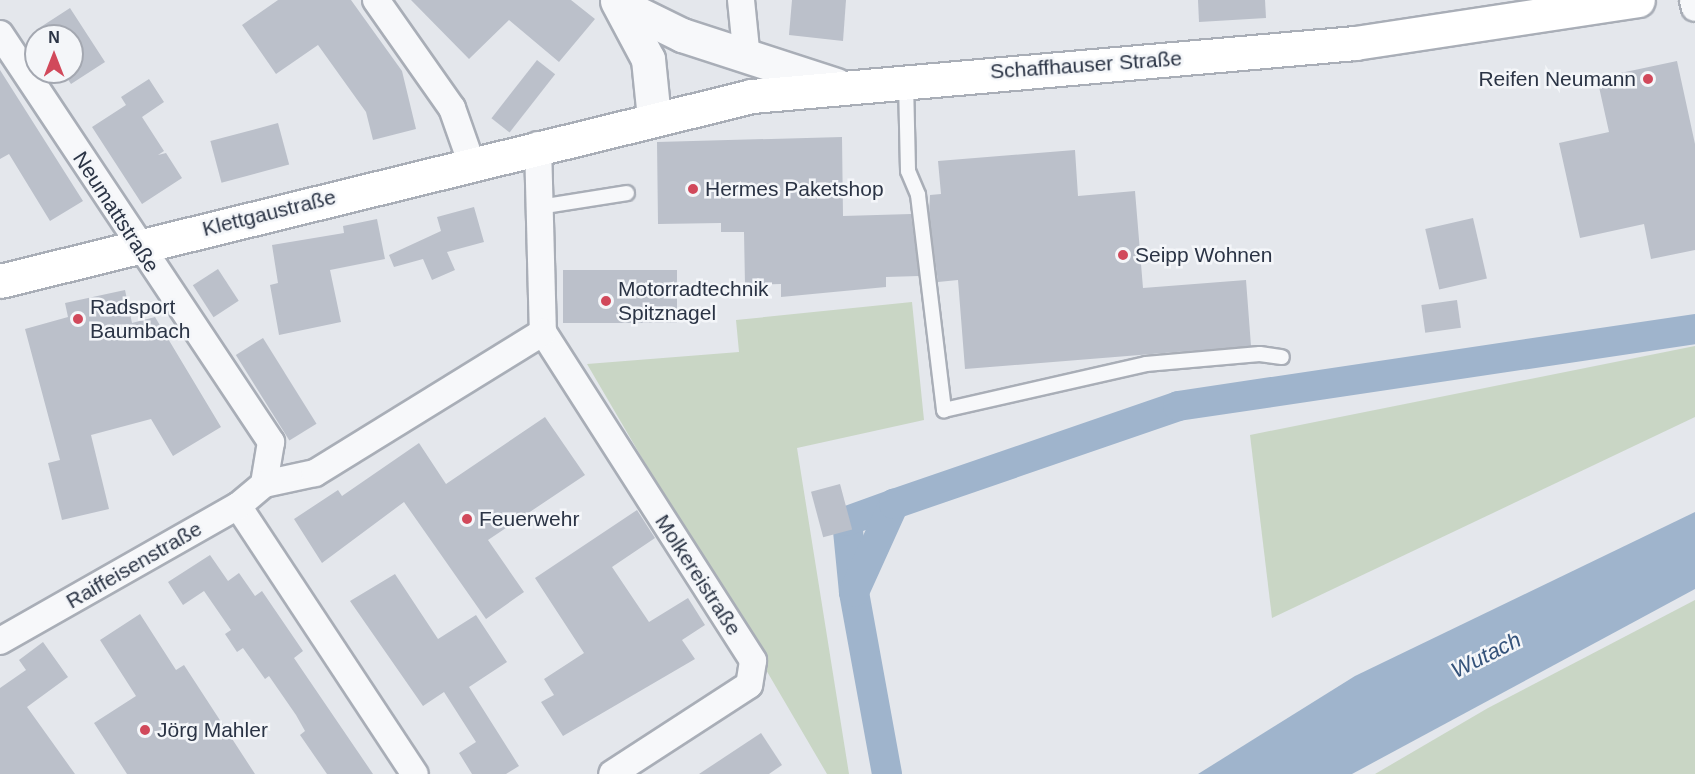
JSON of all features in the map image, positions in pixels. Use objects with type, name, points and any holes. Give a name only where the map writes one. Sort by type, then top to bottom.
[{"type":"main road","name":"Schaffhauser Straße","points":[[538,145],[752,96],[906,79],[1355,43],[1638,0]]},
{"type":"main road","name":"Klettgaustraße","points":[[0,281],[538,145]]},
{"type":"street","points":[[376,0],[452,108],[471,162]]},
{"type":"street","points":[[741,0],[747,58]]},
{"type":"street","points":[[1693,0],[1695,8]]},
{"type":"street","points":[[620,3],[747,58],[836,86]]},
{"type":"street","points":[[620,3],[648,58],[654,118]]},
{"type":"street","name":"Neumattstraße","points":[[0,34],[138,247],[271,442],[264,484]]},
{"type":"street","points":[[264,484],[315,473],[543,332],[538,145]]},
{"type":"street","name":"Molkereistraße","points":[[543,332],[753,661],[748,685],[612,774]]},
{"type":"street","name":"Raiffeisenstraße","points":[[0,641],[238,506],[264,484]]},
{"type":"street","points":[[238,506],[415,774]]},
{"type":"lane","points":[[906,79],[908,171],[918,195],[945,410],[1146,364],[1260,354],[1282,357]]},
{"type":"lane","points":[[539,207],[627,193]]},
{"type":"green space","points":[[912,302],[924,420],[797,448],[849,774],[827,774],[587,364],[739,352],[736,320]]},
{"type":"green space","points":[[1695,346],[1695,417],[1272,618],[1250,435]]},
{"type":"green space","points":[[1695,600],[1695,774],[1375,774],[1488,708]]},
{"type":"water","name":"Wutach","points":[[1695,512],[1695,589],[1352,774],[1198,774],[1355,676]]},
{"type":"building","points":[[278,0],[351,0],[402,71],[416,129],[373,140],[366,112],[318,45],[276,74],[242,25]]},
{"type":"building","points":[[411,0],[571,0],[595,19],[559,62],[509,20],[469,59]]},
{"type":"building","points":[[792,0],[846,0],[843,41],[789,35]]},
{"type":"building","points":[[1198,0],[1265,0],[1266,18],[1199,22]]},
{"type":"building","points":[[70,8],[80,24],[45,24]]},
{"type":"building","points":[[84,30],[105,62],[84,76]]},
{"type":"building","points":[[537,60],[555,74],[510,132],[491,118]]},
{"type":"building","points":[[1677,61],[1695,144],[1695,250],[1651,259],[1644,224],[1580,238],[1559,143],[1609,132],[1597,78]]},
{"type":"building","points":[[0,70],[83,201],[50,221],[9,154],[0,159]]},
{"type":"building","points":[[149,79],[164,102],[142,117],[164,151],[158,155],[166,153],[182,178],[142,204],[92,127],[126,105],[121,97]]},
{"type":"building","points":[[278,123],[289,165],[222,183],[210,141]]},
{"type":"building","points":[[842,137],[843,216],[911,214],[919,276],[886,277],[886,287],[781,297],[781,284],[745,285],[744,232],[721,232],[721,223],[658,224],[657,142]]},
{"type":"building","points":[[1075,150],[1078,196],[1135,191],[1143,288],[1246,280],[1251,346],[965,369],[958,280],[938,282],[929,214],[930,195],[941,194],[938,161]]},
{"type":"building","points":[[474,207],[484,242],[447,252],[455,270],[432,280],[423,259],[394,267],[389,255],[441,231],[437,217]]},
{"type":"building","points":[[1473,218],[1487,278],[1439,289],[1425,229]]},
{"type":"building","points":[[377,219],[385,259],[330,270],[341,322],[279,335],[270,285],[278,283],[272,245],[344,233],[343,226]]},
{"type":"building","points":[[218,269],[239,301],[214,317],[193,285]]},
{"type":"building","points":[[563,270],[677,270],[677,323],[563,323]]},
{"type":"building","points":[[125,290],[132,323],[155,317],[221,427],[173,456],[151,419],[91,435],[109,509],[62,520],[48,463],[60,460],[25,329],[68,317],[65,303]]},
{"type":"building","points":[[1457,300],[1461,328],[1425,333],[1421,305]]},
{"type":"building","points":[[263,338],[317,424],[289,441],[236,355]]},
{"type":"building","name":"Feuerwehr","points":[[545,417],[585,475],[488,540],[524,592],[486,619],[404,502],[322,563],[294,519],[338,490],[342,496],[419,443],[446,484]]},
{"type":"building","points":[[840,484],[852,529],[823,537],[811,492]]},
{"type":"building","points":[[637,510],[655,538],[612,567],[649,622],[688,598],[705,625],[682,640],[695,659],[563,736],[541,702],[554,695],[544,679],[584,653],[535,578]]},
{"type":"building","points":[[210,555],[228,581],[239,573],[255,596],[262,591],[303,651],[294,658],[373,774],[327,774],[300,735],[305,731],[296,715],[269,676],[265,679],[243,648],[237,652],[225,634],[231,630],[204,591],[183,605],[168,582]]},
{"type":"building","points":[[395,574],[438,639],[476,615],[507,662],[469,687],[519,766],[506,774],[472,774],[459,753],[476,742],[444,692],[423,706],[350,601]]},
{"type":"building","points":[[140,614],[176,670],[184,665],[255,774],[127,774],[94,723],[136,696],[100,640]]},
{"type":"building","points":[[43,642],[68,677],[27,707],[75,774],[0,774],[0,688],[26,670],[19,660]]},
{"type":"building","points":[[761,733],[782,765],[769,774],[699,774]]},
{"type":"waterway","points":[[887,774],[854,592],[894,504],[1178,406],[1695,329]]},
{"type":"waterway","points":[[854,592],[847,521],[894,504]]},
{"type":"place","name":"Reifen Neumann","points":[[1648,79]]},
{"type":"place","name":"Hermes Paketshop","points":[[693,189]]},
{"type":"place","name":"Seipp Wohnen","points":[[1123,255]]},
{"type":"place","name":"Motorradtechnik Spitznagel","points":[[606,301]]},
{"type":"place","name":"Radsport Baumbach","points":[[78,319]]},
{"type":"place","name":"Feuerwehr","points":[[467,519]]},
{"type":"place","name":"Jörg Mahler","points":[[145,730]]}]
